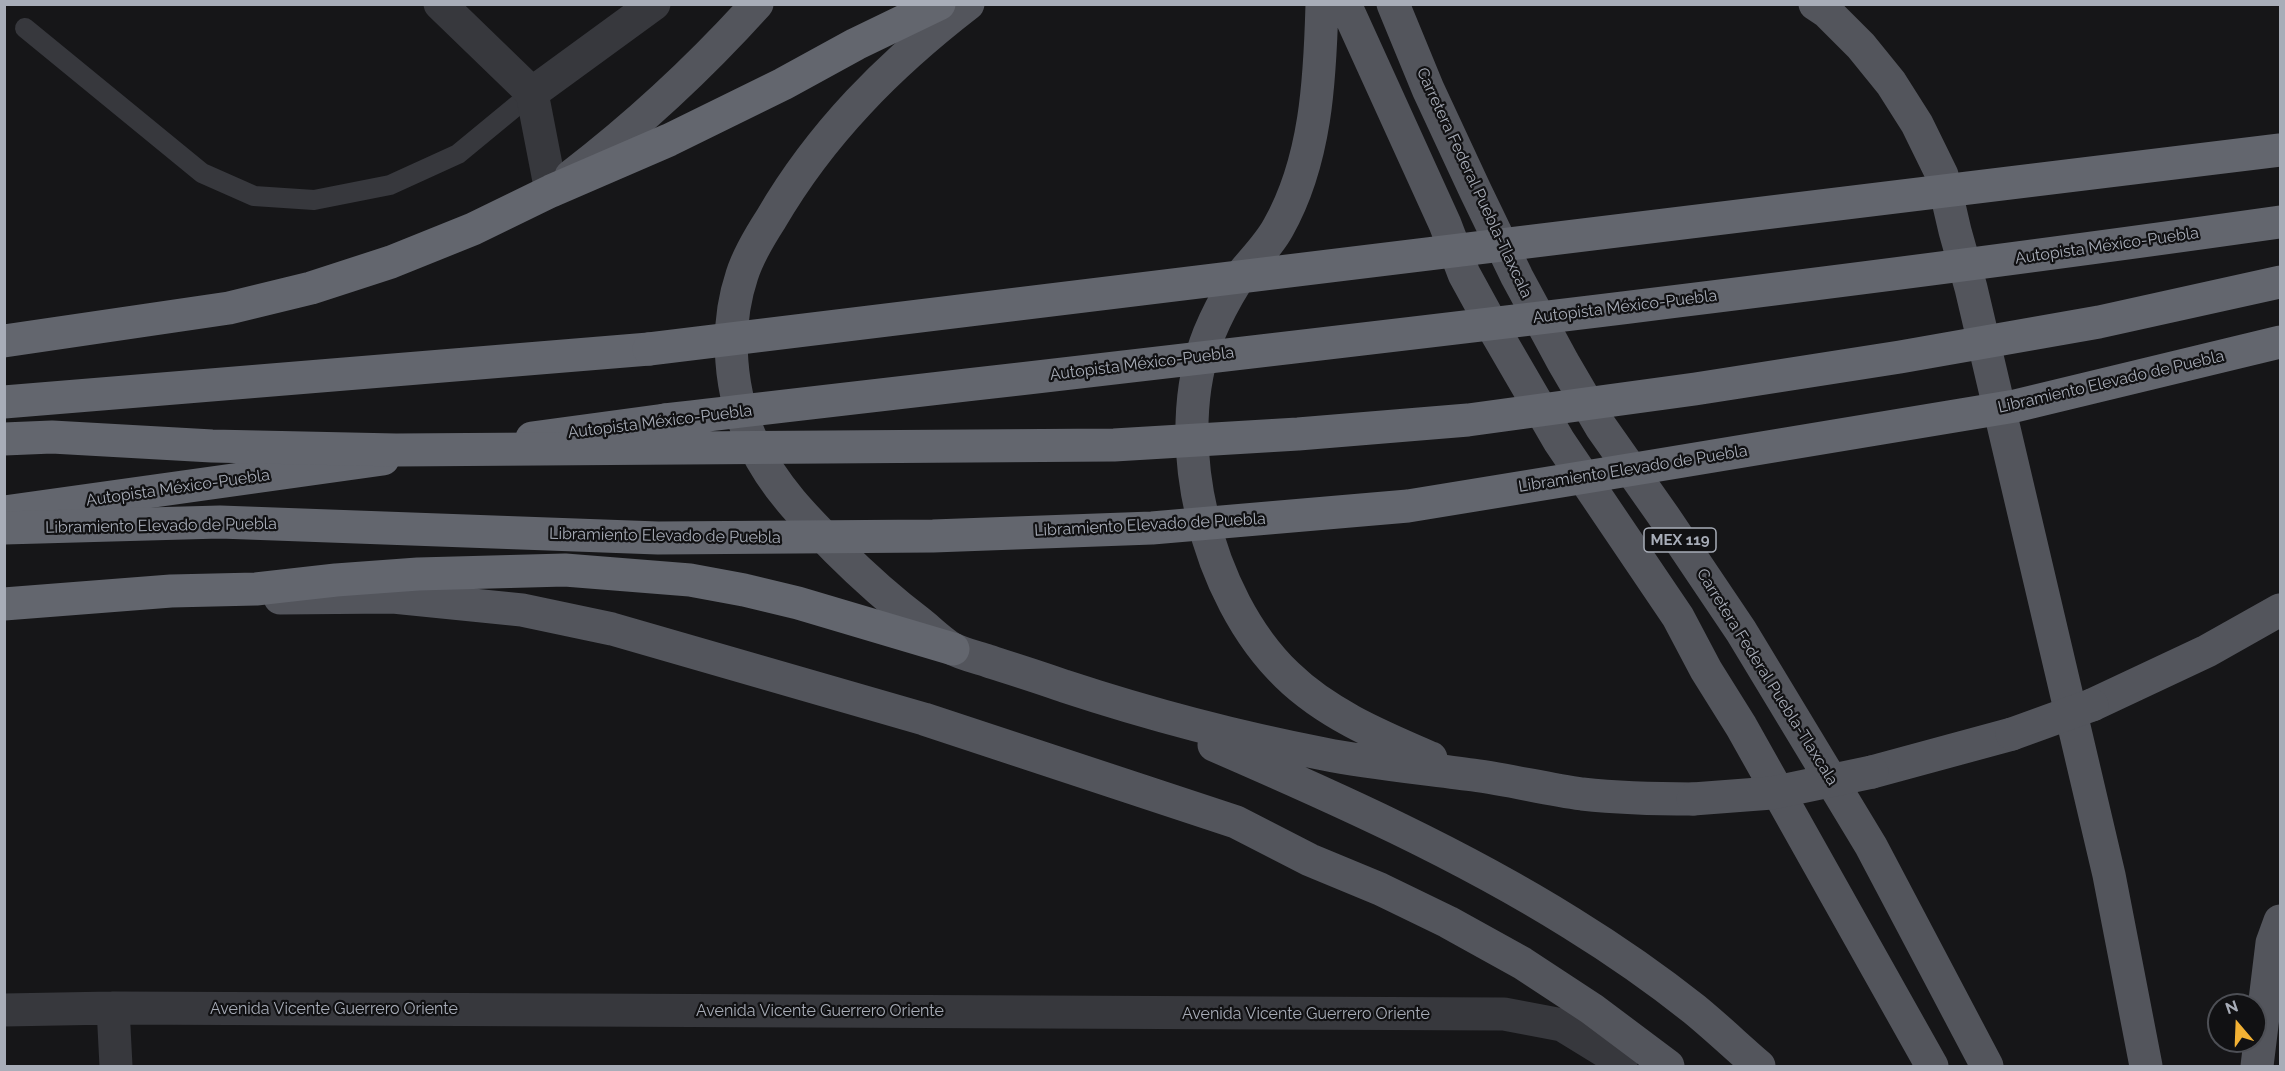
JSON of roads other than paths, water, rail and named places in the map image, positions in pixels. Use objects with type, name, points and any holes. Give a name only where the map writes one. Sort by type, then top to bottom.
[{"type":"highway","points":[[4,341],[229,308],[311,288],[391,262],[473,229],[551,191],[669,140],[939,4]]},
{"type":"highway","points":[[4,402],[649,349],[2280,150]]},
{"type":"highway","name":"Autopista México-Puebla","points":[[4,512],[665,420],[1598,311],[2280,222]]},
{"type":"highway","points":[[4,439],[52,437],[212,446],[408,450],[1114,445],[1298,434],[1468,420],[1695,389],[1900,357],[2099,322],[2280,282]]},
{"type":"highway","name":"Libramiento Elevado de Puebla","points":[[4,528],[220,522],[658,538],[933,536],[1152,528],[1408,506],[1653,466],[2015,406],[2280,342]]},
{"type":"highway","points":[[4,604],[171,591],[256,589],[348,579],[501,570],[565,570],[690,580],[787,600],[953,650]]},
{"type":"main road","points":[[551,191],[607,149],[660,103],[710,55],[757,4]]},
{"type":"main road","points":[[968,4],[923,40],[871,87],[808,161],[761,234],[742,273],[734,308],[731,345],[741,412],[752,442],[767,470],[785,496],[853,566],[953,650],[1130,708],[1220,732],[1328,755],[1480,776],[1585,794],[1639,799],[1693,799],[1772,793],[1872,772],[2012,734],[2092,705],[2207,651],[2280,610]]},
{"type":"main road","points":[[1322,4],[1314,106],[1301,180],[1277,230],[1236,283],[1209,335],[1198,376],[1193,418],[1192,461],[1197,497],[1206,533],[1233,599],[1255,636],[1286,674],[1326,707],[1350,720],[1414,751],[1480,776]]},
{"type":"main road","name":"MEX 119","points":[[1345,4],[1445,224],[1464,274],[1498,336],[1558,441],[1678,617],[1932,1066]]},
{"type":"main road","name":"Carretera Federal Puebla-Tlaxcala","points":[[1393,4],[1428,89],[1516,277],[1563,362],[1601,427],[1741,631],[1858,826],[1987,1066]]},
{"type":"main road","points":[[1815,4],[1827,12],[1861,46],[1892,83],[1917,124],[1942,175],[1971,288],[2109,875],[2146,1066]]},
{"type":"main road","points":[[171,591],[249,597],[393,597],[522,610],[612,629],[924,719],[1236,822],[1310,860],[1380,889],[1448,922],[1522,963],[1592,1009],[1668,1066]]},
{"type":"main road","points":[[1130,708],[1284,776],[1445,852],[1507,885],[1634,965],[1695,1010],[1759,1066]]},
{"type":"main road","points":[[2257,1066],[2272,943],[2280,921]]},
{"type":"street","points":[[440,4],[532,93],[551,191]]},
{"type":"street","points":[[532,93],[654,4]]},
{"type":"street","points":[[113,1008],[116,1066]]},
{"type":"street","name":"Avenida Vicente Guerrero Oriente","points":[[4,1010],[113,1008],[1504,1014],[1562,1025],[1606,1052],[1621,1066]]},
{"type":"lane","points":[[25,28],[202,173],[254,196],[314,200],[390,185],[458,154],[532,93]]}]
